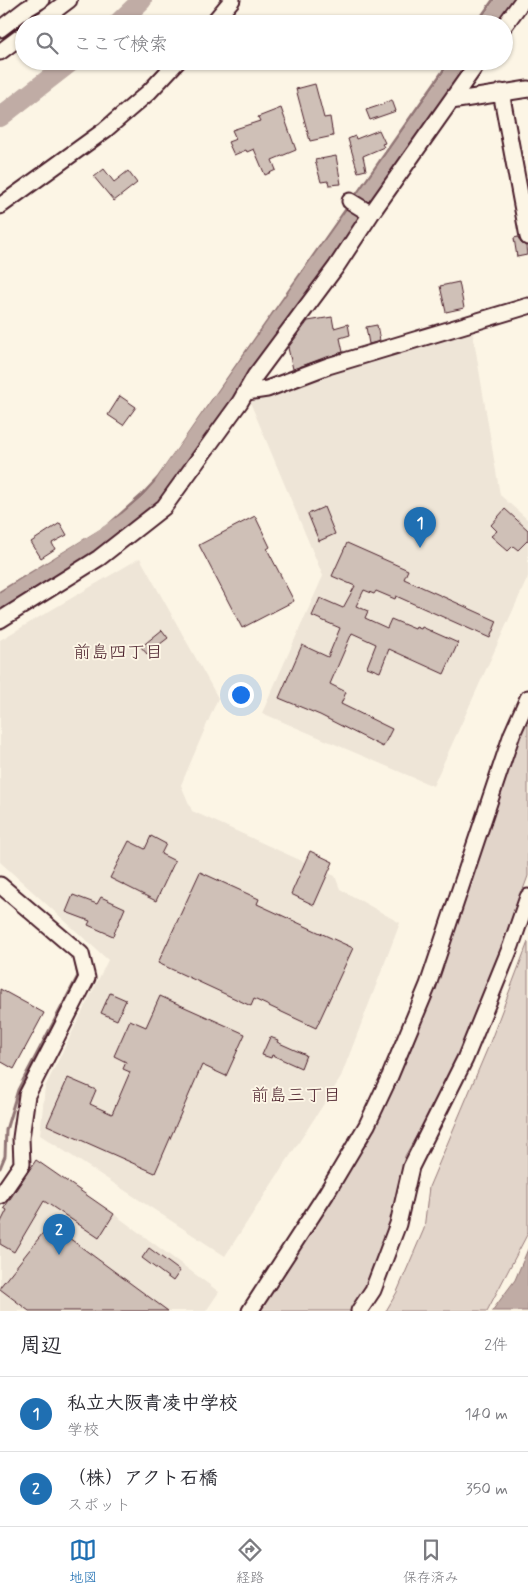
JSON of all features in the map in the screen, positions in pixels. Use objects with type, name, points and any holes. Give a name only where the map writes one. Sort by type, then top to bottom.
[{"type":"street","points":[[17,15],[30,4],[41,0]]},
{"type":"street","points":[[50,15],[69,0]]},
{"type":"street","points":[[220,15],[232,0]]},
{"type":"street","points":[[512,15],[523,0]]},
{"type":"street","points":[[0,29],[15,16]]},
{"type":"street","points":[[0,52],[15,41]]},
{"type":"street","points":[[0,206],[105,130],[149,92],[170,70]]},
{"type":"street","points":[[0,620],[100,558],[164,507],[247,392],[255,376],[336,267],[473,70]]},
{"type":"street","points":[[451,100],[528,89]]},
{"type":"street","points":[[501,92],[528,237]]},
{"type":"street","points":[[350,201],[371,214]]},
{"type":"street","points":[[247,392],[267,389],[328,366],[528,306]]},
{"type":"street","points":[[250,1311],[326,1194],[367,1125],[390,1076],[428,984],[512,734],[528,698]]},
{"type":"street","points":[[0,885],[81,954],[87,978],[27,1094],[21,1138],[22,1164],[0,1196]]},
{"type":"street","points":[[359,1311],[373,1290],[398,1224],[411,1167],[465,1058],[511,946],[528,897]]},
{"type":"shaded area","points":[[472,328],[500,495],[528,520],[528,577],[433,786],[262,713],[323,576],[250,402],[255,397]]},
{"type":"shaded area","points":[[140,558],[218,698],[181,785],[192,811],[335,876],[340,889],[400,923],[340,1079],[225,1256],[40,1135],[45,1087],[108,960],[0,862],[0,640]]},
{"type":"shaded area","points":[[528,713],[528,876],[482,1002],[445,1085],[405,1156],[386,1239],[370,1282],[350,1311],[253,1311],[369,1140],[412,1047],[517,738]]},
{"type":"shaded area","points":[[528,942],[528,1233],[487,1311],[386,1311],[397,1292],[424,1229],[429,1187],[489,1045]]},
{"type":"shaded area","points":[[36,1160],[114,1214],[219,1292],[206,1311],[0,1311],[0,1214]]},
{"type":"shaded area","points":[[528,1249],[528,1311],[492,1311],[515,1280]]},
{"type":"building","points":[[315,84],[324,118],[330,117],[333,136],[310,141],[296,89]]},
{"type":"building","points":[[392,100],[396,111],[370,120],[366,110]]},
{"type":"building","points":[[281,108],[296,150],[272,160],[276,170],[265,175],[254,149],[234,155],[228,142],[236,139],[232,130],[260,121],[258,117]]},
{"type":"building","points":[[379,130],[385,143],[382,144],[384,147],[363,156],[366,170],[358,172],[348,139],[355,136],[356,139]]},
{"type":"building","points":[[336,156],[341,184],[329,185],[328,181],[321,182],[315,160]]},
{"type":"building","points":[[104,169],[114,182],[128,171],[137,183],[114,201],[94,177]]},
{"type":"building","points":[[518,237],[521,243],[526,246],[527,255],[517,257],[514,238]]},
{"type":"building","points":[[459,282],[464,308],[446,312],[440,286]]},
{"type":"building","points":[[332,317],[334,328],[348,324],[350,335],[340,338],[343,352],[293,369],[288,348],[308,321]]},
{"type":"building","points":[[377,325],[380,341],[369,344],[366,327]]},
{"type":"building","points":[[120,396],[136,407],[123,425],[108,415]]},
{"type":"building","points":[[324,507],[335,534],[319,541],[308,514]]},
{"type":"building","points":[[505,509],[528,530],[528,540],[518,550],[513,546],[508,551],[491,536],[497,531],[491,525]]},
{"type":"building","points":[[255,516],[270,547],[267,549],[294,601],[242,628],[199,545]]},
{"type":"building","points":[[60,523],[67,535],[52,543],[55,549],[41,558],[31,542]]},
{"type":"building","points":[[347,543],[408,570],[404,579],[497,621],[490,638],[396,596],[395,599],[376,591],[374,594],[364,590],[356,606],[368,611],[365,618],[387,628],[391,619],[415,629],[416,627],[421,629],[422,627],[458,643],[444,674],[389,649],[380,672],[367,667],[376,644],[352,633],[330,684],[346,692],[341,704],[392,729],[383,747],[320,715],[279,698],[302,645],[328,657],[340,628],[312,616],[320,598],[343,608],[355,586],[332,576]]},
{"type":"building","points":[[162,630],[168,638],[147,654],[141,647]]},
{"type":"building","points":[[151,836],[166,844],[161,854],[175,861],[156,901],[110,878],[129,841],[145,849]]},
{"type":"building","points":[[310,851],[333,862],[314,905],[291,894]]},
{"type":"building","points":[[200,872],[259,899],[257,904],[353,948],[316,1028],[254,999],[251,1006],[158,963]]},
{"type":"building","points":[[73,895],[97,904],[101,897],[125,908],[113,936],[88,925],[90,921],[66,912]]},
{"type":"building","points":[[0,989],[44,1013],[14,1069],[0,1061]]},
{"type":"building","points":[[110,993],[126,1000],[117,1020],[101,1013]]},
{"type":"building","points":[[160,996],[245,1034],[226,1076],[202,1065],[155,1173],[47,1125],[68,1078],[96,1090],[90,1104],[112,1114],[130,1072],[123,1069],[126,1062],[114,1056],[130,1020],[146,1027]]},
{"type":"building","points":[[270,1037],[306,1055],[301,1068],[272,1055],[271,1058],[262,1055]]},
{"type":"building","points":[[36,1160],[114,1214],[99,1238],[44,1201],[14,1252],[0,1244],[0,1224],[7,1210],[4,1208]]},
{"type":"building","points":[[50,1224],[168,1311],[29,1311],[0,1289],[0,1287]]},
{"type":"building","points":[[149,1248],[180,1271],[173,1281],[142,1258]]},
{"type":"waterway","points":[[126,15],[142,0]]},
{"type":"waterway","points":[[482,15],[493,0]]},
{"type":"waterway","points":[[496,15],[507,0]]},
{"type":"waterway","points":[[0,117],[60,70]]},
{"type":"waterway","points":[[354,198],[444,70]]},
{"type":"waterway","points":[[0,604],[129,521],[148,505],[163,488],[458,70]]},
{"type":"waterway","points":[[0,592],[106,527],[158,478],[349,205]]},
{"type":"waterway","points":[[0,1168],[5,1156],[6,1130],[18,1090],[78,976],[76,965]]},
{"type":"place","name":"私立大阪青凌中学校","points":[[420,548]]},
{"type":"place","name":"（株）アクト石橋","points":[[59,1255]]},
{"type":"district","name":"前島四丁目","points":[[118,652]]},
{"type":"district","name":"前島三丁目","points":[[296,1095]]}]
